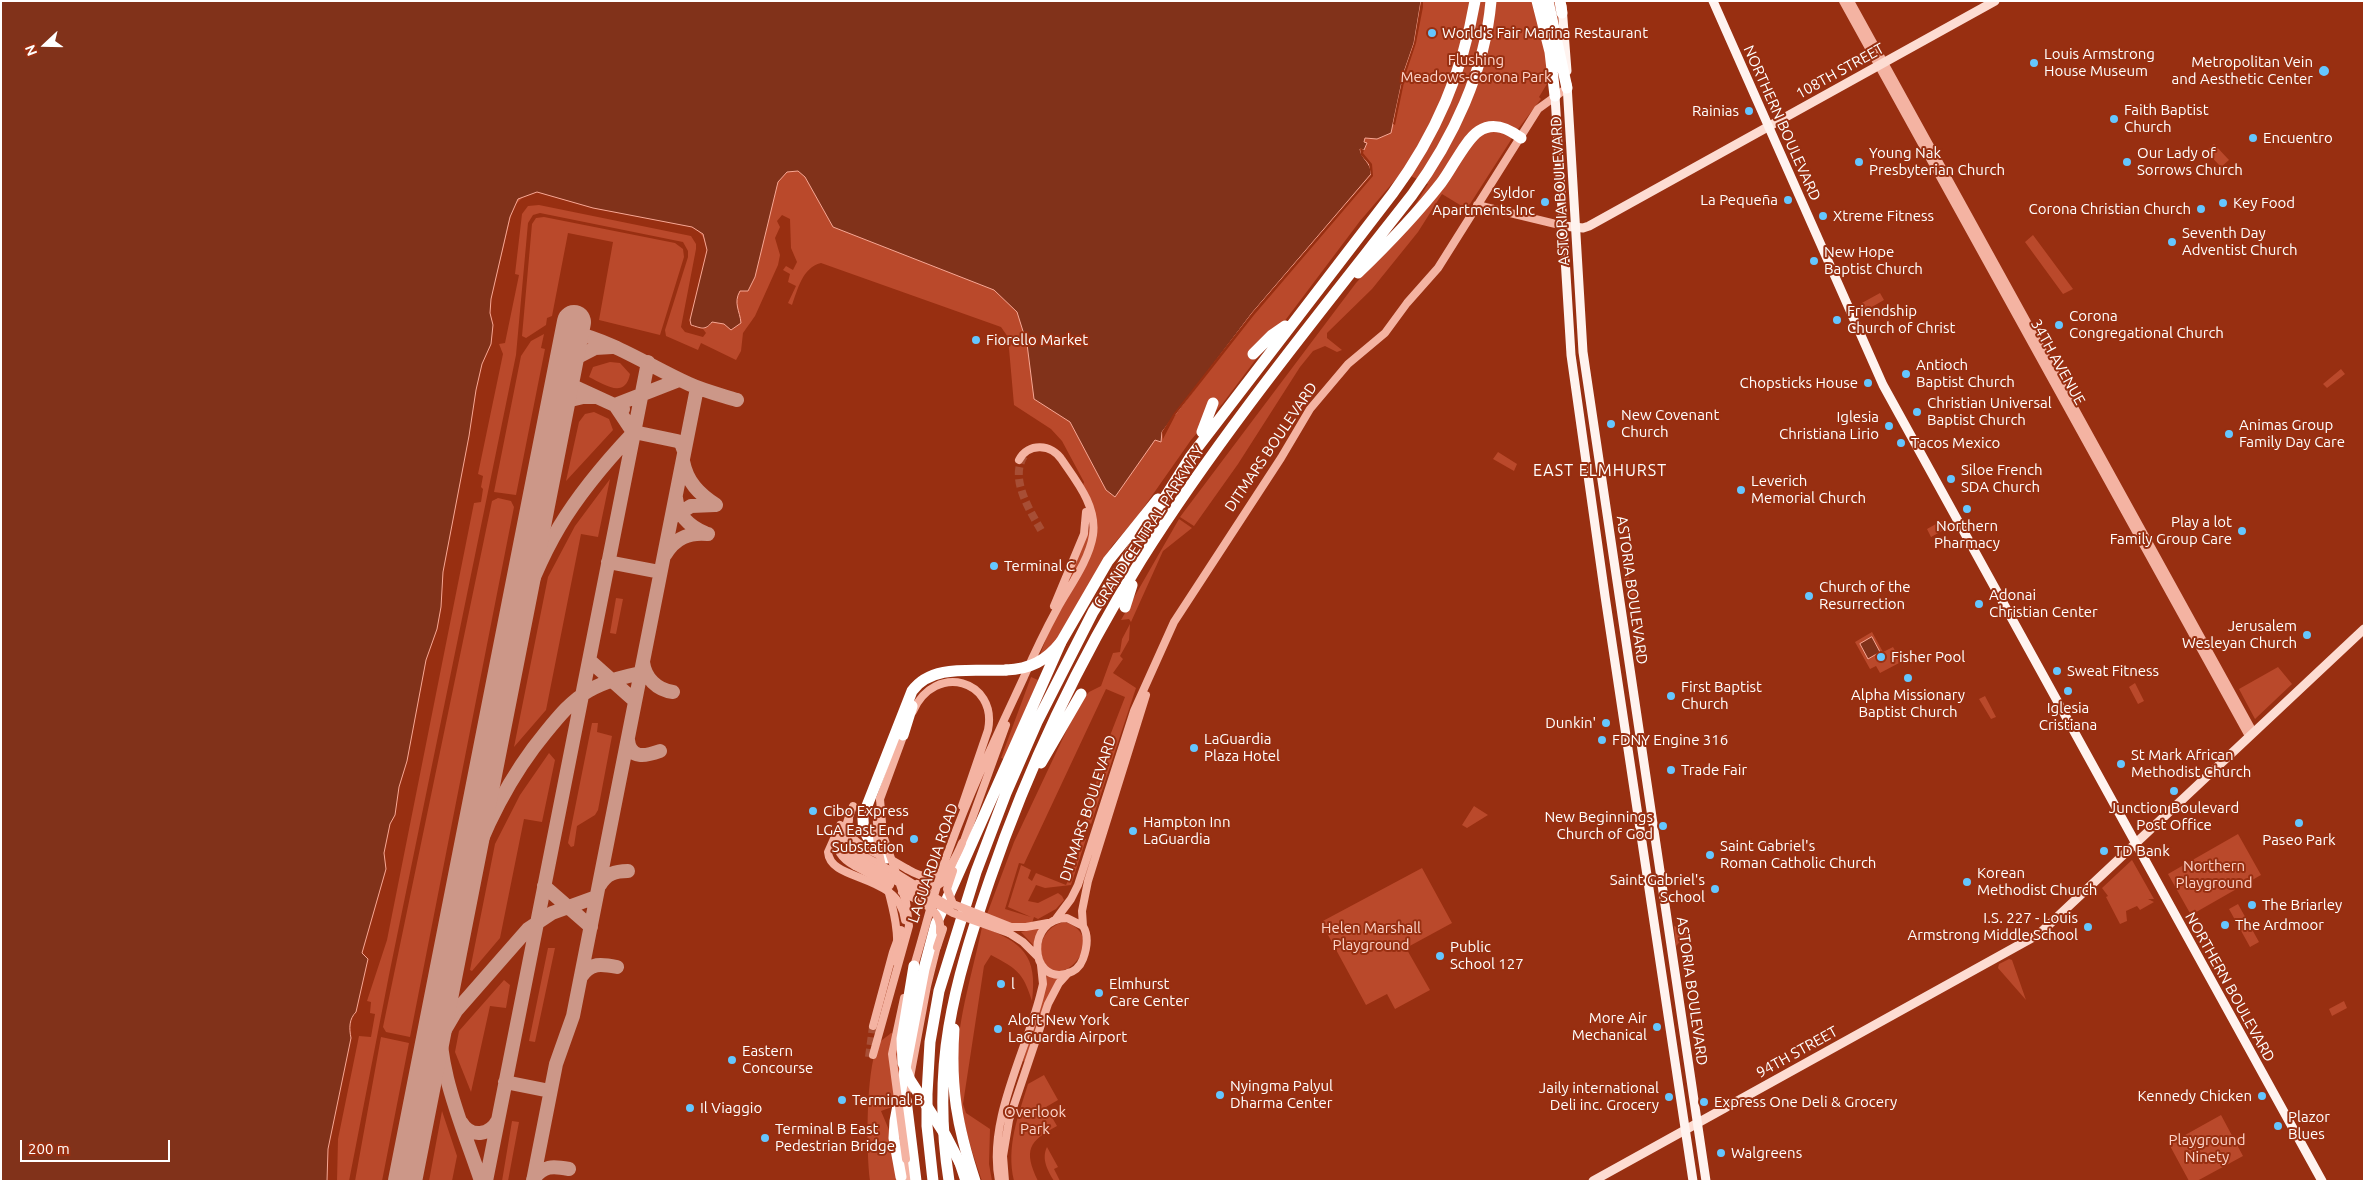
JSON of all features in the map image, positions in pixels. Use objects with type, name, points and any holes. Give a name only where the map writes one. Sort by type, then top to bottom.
[{"type":"highway","name":"GRAND CENTRAL PARKWAY","points":[[933,1181],[927,1110],[930,1042],[944,972],[976,872],[1016,769],[1093,612],[1191,456],[1414,163],[1436,123],[1457,73],[1473,1]]},
{"type":"highway","points":[[1538,1],[1550,52],[1554,96]]},
{"type":"highway","points":[[1548,1],[1567,88]]},
{"type":"highway","name":"GRAND CENTRAL PARKWAY","points":[[949,1181],[943,1117],[943,1067],[947,1033],[959,975],[992,874],[1028,781],[1082,666],[1140,562],[1206,464],[1412,195],[1442,149],[1472,81],[1491,3]]},
{"type":"highway","points":[[1334,297],[1418,211],[1442,183],[1476,134],[1487,127],[1500,127],[1509,129],[1521,138]]},
{"type":"highway","points":[[1253,354],[1272,335],[1295,320]]},
{"type":"highway","points":[[1191,456],[1213,403]]},
{"type":"highway","points":[[904,1179],[894,1138],[895,1121],[930,942],[940,915],[1026,717],[1074,618],[1117,548],[1180,473]]},
{"type":"highway","points":[[1125,607],[1140,562]]},
{"type":"highway","points":[[903,735],[914,701],[926,684],[942,676],[1019,669],[1032,666],[1047,657],[1061,642]]},
{"type":"highway","points":[[887,858],[869,841],[864,830],[863,816],[908,697],[917,684],[930,675],[941,672],[974,672]]},
{"type":"highway","points":[[1028,781],[1050,750],[1081,694]]},
{"type":"highway","points":[[914,966],[902,1040],[903,1063],[910,1080],[946,1136],[960,1163],[966,1181]]},
{"type":"highway","points":[[959,975],[953,1036],[953,1088],[958,1125],[975,1181]]},
{"type":"highway","points":[[906,1100],[916,1181]]},
{"type":"main road","name":"NORTHERN BOULEVARD","points":[[1713,1],[1883,385],[2322,1181]]},
{"type":"main road","name":"108TH STREET","points":[[1564,226],[1583,228],[1589,226],[1995,1]]},
{"type":"main road","name":"ASTORIA BOULEVARD","points":[[1561,5],[1566,48],[1583,352],[1706,1181]]},
{"type":"main road","name":"ASTORIA BOULEVARD","points":[[1554,96],[1571,355],[1605,596],[1693,1181]]},
{"type":"main road","name":"94TH STREET","points":[[1593,1181],[2039,934],[2364,629]]},
{"type":"street","name":"34TH AVENUE","points":[[1843,1],[1881,64],[2251,734]]},
{"type":"street","name":"34TH AVENUE","points":[[1850,1],[1881,64]]},
{"type":"street","name":"DITMARS BOULEVARD","points":[[1083,926],[1082,911],[1088,882],[1142,711],[1151,675],[1162,644],[1174,622],[1281,458],[1310,409],[1348,364],[1385,333],[1407,303],[1438,268],[1538,109],[1567,88]]},
{"type":"street","points":[[1478,205],[1564,226]]},
{"type":"street","points":[[1019,460],[1032,448],[1043,447],[1053,451],[1063,460],[1089,503],[1093,524],[1092,540],[1049,624]]},
{"type":"street","points":[[1049,624],[1084,534],[1086,512]]},
{"type":"street","name":"LAGUARDIA ROAD","points":[[904,1179],[906,1159],[892,1054],[903,1003],[949,848],[998,732],[1012,707],[1049,624]]},
{"type":"street","name":"DITMARS BOULEVARD","points":[[1056,919],[1066,907],[1078,886],[1134,711],[1151,675]]},
{"type":"street","points":[[896,962],[896,922],[877,832],[880,800],[903,735],[916,706],[924,694],[937,685],[952,682],[968,686],[982,697],[989,714],[988,730],[949,848]]},
{"type":"street","points":[[1005,1181],[1003,1156],[1009,1120],[1048,1004],[1059,983],[1080,965],[1085,953],[1087,936],[1083,926],[1073,920],[1056,919],[1048,923],[1010,930],[970,919],[937,904],[848,853],[844,842],[844,831],[853,806],[848,827],[851,836],[858,843],[921,876],[934,877],[943,873],[951,866],[962,843],[1012,707]]},
{"type":"street","points":[[873,1055],[909,926],[906,902],[883,834],[880,800]]},
{"type":"street","points":[[840,825],[841,835],[850,848],[919,885],[930,887],[943,882],[953,871]]},
{"type":"street","points":[[840,825],[838,846],[846,861],[935,912],[940,925],[937,947]]},
{"type":"street","points":[[840,825],[829,849],[832,864],[838,869],[869,880],[892,893],[902,908],[905,920]]},
{"type":"street","points":[[962,843],[947,889],[953,904],[1010,930],[1039,961],[1056,974],[1068,974]]},
{"type":"street","points":[[846,861],[850,848]]},
{"type":"street","points":[[897,874],[970,919]]},
{"type":"street","points":[[904,1179],[899,1143],[925,996],[944,922],[942,912],[937,904]]},
{"type":"street","points":[[998,1181],[996,1151],[1001,1120],[1043,984],[1039,961],[1039,940],[1048,923]]},
{"type":"street","points":[[873,1026],[901,930]]},
{"type":"green space","name":"Flushing Meadows-Corona Park","points":[[867,1],[1556,1],[1564,56],[1539,97],[1541,99],[1518,129],[1470,204],[1465,208],[1442,194],[1418,232],[1372,289],[1327,333],[1327,338],[1342,350],[1337,352],[1325,346],[1313,351],[1300,367],[1238,464],[1194,526],[1180,517],[1356,283],[1390,246],[1428,184],[1402,172],[1360,221],[1223,403],[1191,440],[1137,517],[1112,546],[1055,642],[1035,668],[1052,623],[1077,581],[1069,577],[1089,531],[1094,509],[1083,486],[1084,482],[1062,441],[1051,429],[1014,405],[1008,337],[1001,327],[821,263],[809,269],[799,286],[792,305],[788,303],[796,286],[788,282],[790,274],[783,270],[786,266],[793,270],[797,262],[791,248],[790,219],[782,215],[777,221],[780,227],[775,238],[780,255],[778,265],[755,316],[743,333],[741,351],[736,360],[701,343],[698,350],[666,336],[665,330],[688,257],[688,251],[683,242],[540,213],[533,215],[528,223],[516,355],[389,975],[349,1181],[337,1181],[338,1139],[359,1036],[371,1037],[375,1014],[370,1013],[371,1002],[367,1001],[387,940],[474,503],[481,502],[483,476],[478,474],[503,354],[499,344],[505,343],[519,275],[515,274],[522,214],[528,206],[539,205],[691,236],[696,244],[696,249],[681,327],[685,332],[703,337],[706,333],[703,329],[691,325],[690,320],[707,250],[705,242],[699,232],[692,227],[593,208],[537,192],[524,196],[513,207],[491,299],[490,313],[493,325],[491,344],[482,364],[476,390],[443,572],[441,607],[437,629],[426,660],[407,761],[399,787],[395,815],[390,824],[384,853],[386,869],[362,953],[368,959],[364,976],[242,844],[376,342],[545,171],[778,181]]},
{"type":"green space","points":[[2214,144],[2229,160],[2221,167],[2206,151]]},
{"type":"green space","points":[[544,217],[675,243],[683,249],[684,257],[660,335],[599,320],[613,242],[568,233],[552,316],[547,318],[546,325],[526,338],[522,336],[532,224],[536,218]]},
{"type":"green space","points":[[2033,235],[2073,289],[2063,294],[2025,242]]},
{"type":"green space","points":[[1880,293],[1884,300],[1863,312],[1860,304]]},
{"type":"green space","points":[[544,334],[541,348],[545,349],[516,495],[494,492],[521,356],[531,341]]},
{"type":"green space","points":[[610,362],[620,363],[630,374],[624,386],[614,388],[589,377],[593,367]]},
{"type":"green space","points":[[2341,369],[2345,374],[2327,388],[2323,384]]},
{"type":"green space","points":[[594,412],[609,419],[613,430],[566,481],[579,422],[585,414]]},
{"type":"green space","points":[[1498,452],[1517,464],[1514,471],[1493,459]]},
{"type":"green space","points":[[610,479],[598,537],[581,534],[546,710],[514,747],[548,577],[575,526]]},
{"type":"green space","points":[[498,498],[511,501],[514,507],[410,1037],[386,1032],[383,1027],[492,501]]},
{"type":"green space","points":[[1179,519],[1192,528],[1163,551],[1131,622],[1129,619],[1121,620]]},
{"type":"green space","points":[[1945,519],[1949,527],[1931,537],[1927,529]]},
{"type":"green space","points":[[1628,576],[1638,594],[1628,599],[1624,578]]},
{"type":"green space","points":[[616,598],[623,599],[616,634],[610,633]]},
{"type":"green space","points":[[1130,624],[1129,640],[1120,656],[1123,659],[1113,673],[1136,688],[1091,824],[1086,820],[1085,812],[1107,754],[1106,746],[1125,697],[1106,689],[1024,864],[1019,863],[1005,909],[1031,917],[1008,907],[1021,865],[1031,870],[1028,878],[1032,881],[1036,873],[1066,885],[1070,876],[1067,873],[1068,870],[1071,871],[1079,855],[1076,853],[1080,845],[1078,839],[1086,839],[1071,885],[1045,888],[1036,885],[1028,901],[1038,903],[1058,893],[1064,900],[1056,909],[1038,919],[1034,917],[1032,923],[1013,924],[987,914],[1014,842],[1079,704],[1089,692],[1101,686],[1113,653],[1120,652],[1122,639]]},
{"type":"green space","name":"Fisher Pool","points":[[1872,632],[1883,652],[1893,647],[1901,662],[1880,673],[1876,666],[1870,669],[1855,642]]},
{"type":"green space","points":[[2278,667],[2292,684],[2255,719],[2239,689]]},
{"type":"green space","points":[[1031,677],[1038,680],[1004,759],[1001,758]]},
{"type":"green space","points":[[2135,683],[2144,701],[2138,704],[2129,687]]},
{"type":"green space","points":[[1985,696],[1996,717],[1991,719],[1979,699]]},
{"type":"green space","points":[[592,723],[598,723],[597,732],[612,736],[598,810],[595,815],[577,826],[574,846],[571,847],[568,843]]},
{"type":"green space","points":[[549,753],[555,760],[542,822],[524,819],[500,938],[472,971],[470,970],[495,844],[520,795]]},
{"type":"green space","points":[[1474,806],[1488,815],[1467,828],[1462,825]]},
{"type":"green space","name":"Northern Playground","points":[[2238,834],[2261,875],[2191,915],[2168,874]]},
{"type":"green space","points":[[2132,860],[2154,899],[2148,899],[2154,902],[2140,910],[2137,906],[2126,911],[2127,921],[2120,924],[2106,897],[2108,896],[2102,888]]},
{"type":"green space","name":"Helen Marshall Playground","points":[[1422,868],[1452,923],[1406,948],[1430,990],[1395,1009],[1387,994],[1366,1005],[1321,922]]},
{"type":"green space","points":[[2238,904],[2259,942],[2250,947],[2229,909]]},
{"type":"green space","points":[[1065,922],[1078,930],[1083,940],[1082,951],[1068,969],[1058,972],[1049,968],[1042,957],[1041,945],[1050,929]]},
{"type":"green space","points":[[1674,926],[1689,932],[1676,946]]},
{"type":"green space","points":[[982,927],[1008,938],[1024,952],[1032,972],[1033,985],[1032,1001],[1022,977],[1013,968],[991,955],[984,966],[963,1104],[966,1113],[990,1129],[989,1164],[992,1181],[982,1181],[968,1137],[961,1107],[957,1062],[966,994]]},
{"type":"green space","points":[[1040,929],[1034,946],[1021,932]]},
{"type":"green space","points":[[548,948],[555,948],[535,1042],[529,1041]]},
{"type":"green space","points":[[2009,959],[2012,960],[2026,1000],[1998,968],[1999,964]]},
{"type":"green space","points":[[1047,974],[1058,978],[1027,1062],[1023,1061],[1043,998]]},
{"type":"green space","points":[[504,980],[510,985],[506,1008],[490,1006],[471,1092],[455,1052],[459,1031]]},
{"type":"green space","points":[[2344,1001],[2347,1008],[2332,1016],[2329,1009]]},
{"type":"green space","points":[[891,1033],[908,1037],[895,1106],[881,1111],[892,1137],[898,1181],[870,1181],[868,1132],[869,1093],[873,1059],[877,1046]]},
{"type":"green space","points":[[381,1037],[409,1043],[382,1181],[355,1181]]},
{"type":"green space","name":"Overlook Park","points":[[1044,1075],[1058,1100],[1046,1107],[1057,1126],[1040,1137],[1031,1148],[1031,1161],[1038,1181],[1014,1181],[1011,1156],[1017,1120],[1028,1084]]},
{"type":"green space","points":[[442,1111],[457,1156],[452,1181],[429,1181]]},
{"type":"green space","name":"Playground Ninety","points":[[2221,1115],[2243,1156],[2197,1181],[2189,1181],[2169,1144]]},
{"type":"green space","points":[[512,1121],[519,1122],[508,1181],[502,1181]]},
{"type":"green space","name":"Overlook Park","points":[[1047,1147],[1058,1167],[1054,1169],[1060,1181],[1054,1181],[1048,1169],[1045,1160]]},
{"type":"shaded area","points":[[1,1],[1421,1],[1414,43],[1404,72],[1391,133],[1377,139],[1365,138],[1364,142],[1367,143],[1364,150],[1360,149],[1362,156],[1370,167],[1371,174],[1252,313],[1162,432],[1161,442],[1155,440],[1115,497],[1106,490],[1070,422],[1034,399],[1027,344],[1017,312],[994,290],[833,227],[805,177],[798,171],[787,172],[778,182],[755,277],[748,291],[740,291],[738,295],[737,303],[741,323],[731,330],[724,324],[712,322],[705,328],[691,325],[690,320],[707,250],[703,234],[692,227],[593,208],[537,192],[518,199],[510,217],[491,299],[490,313],[493,325],[491,344],[482,364],[476,390],[443,572],[441,607],[437,629],[426,660],[407,761],[399,787],[395,815],[390,824],[384,853],[386,869],[362,953],[368,959],[356,1012],[350,1024],[351,1038],[328,1149],[327,1181],[1,1181]]},
{"type":"shaded area","points":[[1872,637],[1880,652],[1868,659],[1860,644]]},
{"type":"pier","points":[[1421,1],[1423,1],[1423,7],[1416,43],[1406,73],[1395,125],[1393,124],[1397,104],[1404,72],[1414,43]]},
{"type":"pier","points":[[1360,148],[1364,150],[1363,153],[1372,164],[1373,176],[1254,315],[1176,414],[1163,439],[1162,432],[1174,413],[1252,313],[1371,175],[1369,164],[1361,155]]},
{"type":"taxiway","points":[[572,332],[588,336],[617,348],[674,377],[707,391],[737,400]]},
{"type":"taxiway","points":[[566,363],[595,348],[612,347]]},
{"type":"taxiway","points":[[486,1181],[648,362]]},
{"type":"taxiway","points":[[633,432],[615,405],[679,380]]},
{"type":"taxiway","points":[[562,381],[623,409]]},
{"type":"taxiway","points":[[533,1181],[556,1064],[573,1016],[697,388]]},
{"type":"taxiway","points":[[558,403],[583,397],[594,397]]},
{"type":"taxiway","points":[[634,432],[677,441],[681,443],[684,451]]},
{"type":"taxiway","points":[[512,636],[534,576],[559,527],[591,481],[633,433]]},
{"type":"taxiway","points":[[683,461],[687,475],[695,487],[716,505]]},
{"type":"taxiway","points":[[676,498],[679,510],[685,520],[705,533]]},
{"type":"taxiway","points":[[673,517],[691,506],[715,505]]},
{"type":"taxiway","points":[[665,555],[673,544],[683,537],[695,534],[708,534]]},
{"type":"taxiway","points":[[608,562],[660,572]]},
{"type":"taxiway","points":[[589,660],[635,701]]},
{"type":"taxiway","points":[[643,662],[649,678],[662,689],[673,692]]},
{"type":"taxiway","points":[[463,889],[478,847],[497,806],[519,768],[551,726],[583,694],[608,682],[641,673]]},
{"type":"taxiway","points":[[628,740],[629,746],[635,754],[644,755],[660,751]]},
{"type":"taxiway","points":[[600,885],[611,874],[628,871]]},
{"type":"taxiway","points":[[544,886],[591,927]]},
{"type":"taxiway","points":[[428,1067],[439,1040],[456,1011],[528,929],[552,913],[596,897]]},
{"type":"taxiway","points":[[581,977],[592,966],[617,967]]},
{"type":"taxiway","points":[[440,1005],[442,1051],[446,1073],[458,1117],[481,1181]]},
{"type":"taxiway","points":[[505,1082],[550,1091]]},
{"type":"taxiway","points":[[461,1122],[470,1131],[480,1133],[490,1129],[498,1120]]},
{"type":"taxiway","points":[[407,1181],[410,1158]]},
{"type":"taxiway","points":[[533,1180],[545,1169],[558,1167],[569,1169]]},
{"type":"runway","points":[[405,1181],[574,322]]},
{"type":"tunnel","points":[[1024,456],[1020,465],[1020,484],[1027,504],[1041,530]]},
{"type":"tunnel","points":[[869,1057],[873,1026]]},
{"type":"place","name":"World's Fair Marina Restaurant","points":[[1432,33]]},
{"type":"place","name":"Louis Armstrong House Museum","points":[[2034,63]]},
{"type":"place","name":"Metropolitan Vein and Aesthetic Center","points":[[2324,71]]},
{"type":"place","name":"Rainias","points":[[1749,111]]},
{"type":"place","name":"Faith Baptist Church","points":[[2114,119]]},
{"type":"place","name":"Encuentro","points":[[2253,138]]},
{"type":"place","name":"Young Nak Presbyterian Church","points":[[1859,162]]},
{"type":"place","name":"Our Lady of Sorrows Church","points":[[2127,162]]},
{"type":"place","name":"La Pequeña","points":[[1788,200]]},
{"type":"place","name":"Syldor Apartments Inc","points":[[1545,202]]},
{"type":"place","name":"Key Food","points":[[2223,203]]},
{"type":"place","name":"Corona Christian Church","points":[[2201,209]]},
{"type":"place","name":"Xtreme Fitness","points":[[1823,216]]},
{"type":"place","name":"Seventh Day Adventist Church","points":[[2172,242]]},
{"type":"place","name":"New Hope Baptist Church","points":[[1814,261]]},
{"type":"place","name":"Friendship Church of Christ","points":[[1837,320]]},
{"type":"place","name":"Corona Congregational Church","points":[[2059,325]]},
{"type":"place","name":"Fiorello Market","points":[[976,340]]},
{"type":"place","name":"Antioch Baptist Church","points":[[1906,374]]},
{"type":"place","name":"Chopsticks House","points":[[1868,383]]},
{"type":"place","name":"Christian Universal Baptist Church","points":[[1917,412]]},
{"type":"place","name":"New Covenant Church","points":[[1611,424]]},
{"type":"place","name":"Iglesia Christiana Lirio","points":[[1889,426]]},
{"type":"place","name":"Animas Group Family Day Care","points":[[2229,434]]},
{"type":"place","name":"Tacos Mexico","points":[[1901,443]]},
{"type":"place","name":"Siloe French SDA Church","points":[[1951,479]]},
{"type":"place","name":"Leverich Memorial Church","points":[[1741,490]]},
{"type":"place","name":"Northern Pharmacy","points":[[1967,509]]},
{"type":"place","name":"Play a lot Family Group Care","points":[[2242,531]]},
{"type":"place","name":"Terminal C","points":[[994,566]]},
{"type":"place","name":"Church of the Resurrection","points":[[1809,596]]},
{"type":"place","name":"Adonai Christian Center","points":[[1979,604]]},
{"type":"place","name":"Jerusalem Wesleyan Church","points":[[2307,635]]},
{"type":"place","name":"Fisher Pool","points":[[1881,657]]},
{"type":"place","name":"Sweat Fitness","points":[[2057,671]]},
{"type":"place","name":"Alpha Missionary Baptist Church","points":[[1908,678]]},
{"type":"place","name":"Iglesia Cristiana","points":[[2068,691]]},
{"type":"place","name":"First Baptist Church","points":[[1671,696]]},
{"type":"place","name":"Dunkin'","points":[[1606,723]]},
{"type":"place","name":"FDNY Engine 316","points":[[1602,740]]},
{"type":"place","name":"LaGuardia Plaza Hotel","points":[[1194,748]]},
{"type":"place","name":"St Mark African Methodist Church","points":[[2121,764]]},
{"type":"place","name":"Trade Fair","points":[[1671,770]]},
{"type":"place","name":"Junction Boulevard Post Office","points":[[2174,791]]},
{"type":"place","name":"Cibo Express","points":[[813,811]]},
{"type":"place","name":"Paseo Park","points":[[2299,823]]},
{"type":"place","name":"New Beginnings Church of God","points":[[1663,826]]},
{"type":"place","name":"Hampton Inn LaGuardia","points":[[1133,831]]},
{"type":"place","name":"LGA East End Substation","points":[[914,839]]},
{"type":"place","name":"TD Bank","points":[[2104,851]]},
{"type":"place","name":"Saint Gabriel's Roman Catholic Church","points":[[1710,855]]},
{"type":"place","name":"Korean Methodist Church","points":[[1967,882]]},
{"type":"place","name":"Saint Gabriel's School","points":[[1715,889]]},
{"type":"place","name":"The Briarley","points":[[2252,905]]},
{"type":"place","name":"The Ardmoor","points":[[2225,925]]},
{"type":"place","name":"I.S. 227 - Louis Armstrong Middle School","points":[[2088,927]]},
{"type":"place","name":"Public School 127","points":[[1440,956]]},
{"type":"place","name":"l","points":[[1001,984]]},
{"type":"place","name":"Elmhurst Care Center","points":[[1099,993]]},
{"type":"place","name":"More Air Mechanical","points":[[1657,1027]]},
{"type":"place","name":"Aloft New York LaGuardia Airport","points":[[998,1029]]},
{"type":"place","name":"Eastern Concourse","points":[[732,1060]]},
{"type":"place","name":"Nyingma Palyul Dharma Center","points":[[1220,1095]]},
{"type":"place","name":"Kennedy Chicken","points":[[2262,1096]]},
{"type":"place","name":"Jaily international Deli inc. Grocery","points":[[1669,1097]]},
{"type":"place","name":"Terminal B","points":[[842,1100]]},
{"type":"place","name":"Express One Deli & Grocery","points":[[1704,1102]]},
{"type":"place","name":"Il Viaggio","points":[[690,1108]]},
{"type":"place","name":"Plazor Blues","points":[[2278,1126]]},
{"type":"place","name":"Terminal B East Pedestrian Bridge","points":[[765,1138]]},
{"type":"place","name":"Walgreens","points":[[1721,1153]]},
{"type":"district","name":"EAST ELMHURST","points":[[1600,471]]}]
